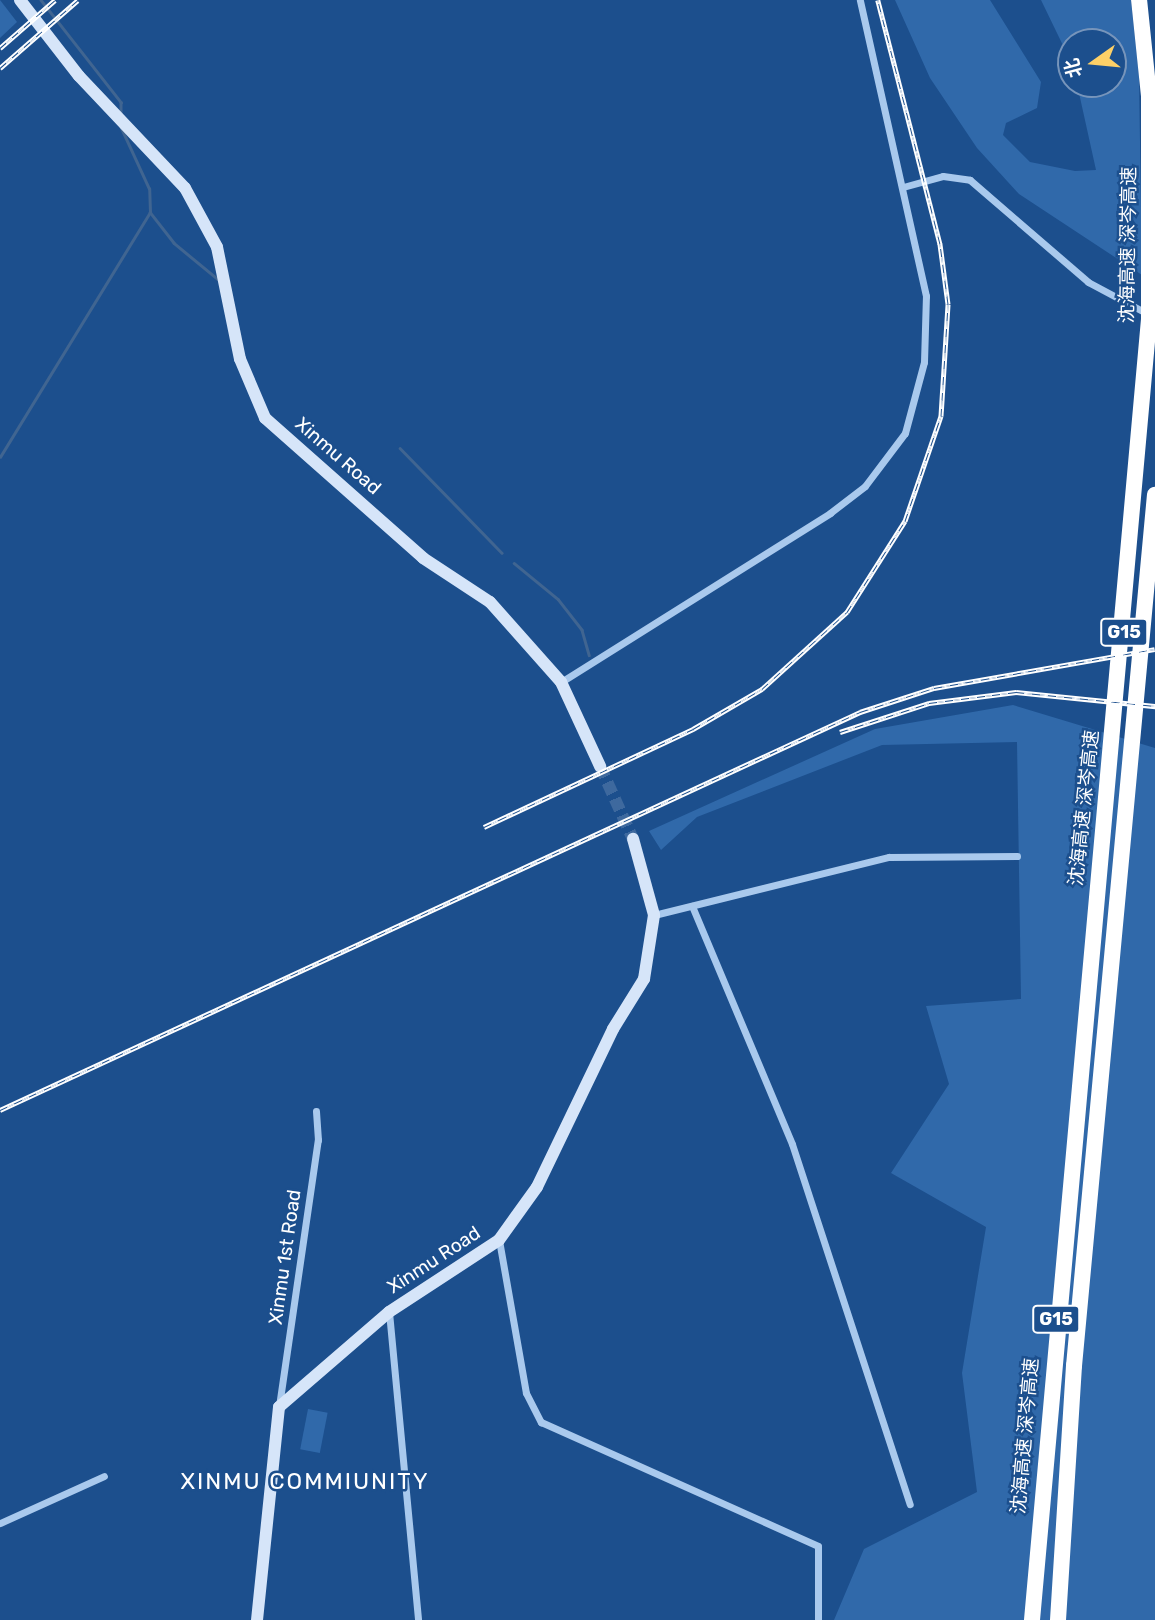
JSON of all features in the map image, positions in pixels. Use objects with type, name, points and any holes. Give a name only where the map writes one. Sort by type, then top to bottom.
[{"type":"highway","name":"沈海高速 深岑高速","points":[[1032,1620],[1083,1019],[1126,620],[1151,244],[1149,96],[1139,0]]},
{"type":"highway","name":"G15","points":[[1058,1620],[1155,495]]},
{"type":"street","name":"Xinmu Road","points":[[20,0],[110,110],[185,188],[217,247],[240,359],[265,418],[423,558],[490,602],[561,682],[600,766]]},
{"type":"street","points":[[561,682],[830,513],[887,461],[916,403],[928,329],[903,187],[860,0]]},
{"type":"street","points":[[903,187],[943,176],[970,180],[1088,282],[1155,316]]},
{"type":"street","name":"Xinmu Road","points":[[279,1407],[389,1311],[499,1240],[537,1187],[612,1029],[644,979],[654,915],[633,839]]},
{"type":"street","points":[[654,915],[889,857],[1017,856]]},
{"type":"street","points":[[692,906],[792,1144],[910,1504]]},
{"type":"street","name":"Xinmu 1st Road","points":[[279,1407],[318,1140],[316,1111]]},
{"type":"street","points":[[499,1240],[526,1393],[541,1422],[818,1546],[818,1620]]},
{"type":"street","points":[[389,1311],[418,1620]]},
{"type":"street","points":[[257,1620],[279,1407]]},
{"type":"street","points":[[0,1523],[104,1476]]},
{"type":"shaded area","points":[[0,0],[17,22],[0,38]]},
{"type":"shaded area","points":[[895,0],[990,0],[1041,82],[1037,108],[1006,123],[1003,135],[1030,162],[1075,171],[1096,170],[1080,98],[1127,98],[1127,28],[1057,28],[1057,33],[1041,0],[1131,0],[1139,76],[1142,275],[1019,194],[977,148],[930,78]]},
{"type":"shaded area","points":[[1013,705],[1155,748],[1155,1620],[834,1620],[864,1549],[977,1492],[962,1373],[986,1227],[891,1173],[949,1084],[926,1006],[1021,999],[1017,742],[882,745],[697,817],[661,850],[649,831],[875,729]]},
{"type":"shaded area","points":[[308,1409],[328,1413],[320,1453],[300,1449]]},
{"type":"waterway","points":[[41,0],[121,102],[121,114]]},
{"type":"waterway","points":[[0,457],[150,212],[149,189],[121,128]]},
{"type":"waterway","points":[[150,212],[174,243],[219,280]]},
{"type":"waterway","points":[[400,448],[502,553]]},
{"type":"waterway","points":[[514,563],[558,599],[582,630],[589,655]]},
{"type":"tunnel","points":[[600,766],[633,839]]},
{"type":"railway","points":[[0,48],[55,0]]},
{"type":"railway","points":[[0,68],[78,0]]},
{"type":"railway","points":[[484,827],[693,729],[762,689],[847,612],[905,521],[941,416],[948,304],[940,244],[878,0]]},
{"type":"railway","points":[[0,1110],[860,712],[934,688],[1155,649]]},
{"type":"railway","points":[[840,732],[929,703],[1016,692],[1155,706]]},
{"type":"district","name":"XINMU COMMIUNITY","points":[[305,1481]]}]
